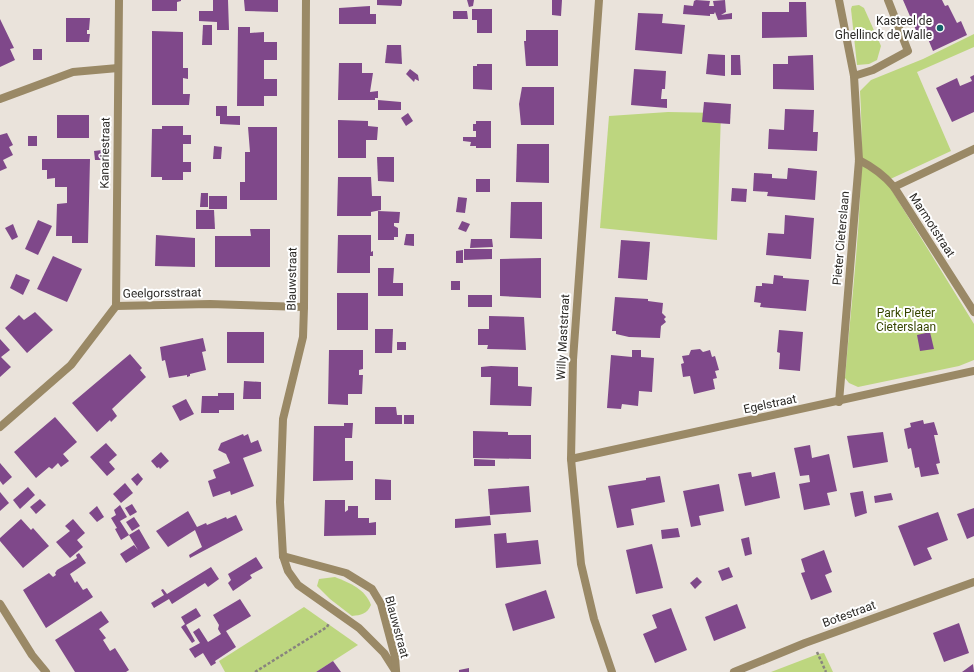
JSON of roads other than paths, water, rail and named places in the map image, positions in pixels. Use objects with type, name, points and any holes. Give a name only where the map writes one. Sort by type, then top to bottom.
[{"type":"street","name":"Kanariestraat","points":[[116,306],[119,0]]},
{"type":"street","name":"Blauwstraat","points":[[306,0],[303,337],[283,419],[280,502],[283,556],[288,571],[298,585],[359,628],[373,640],[396,672]]},
{"type":"street","name":"Willy Maststraat","points":[[599,0],[573,360],[571,459],[581,564],[594,619],[612,672]]},
{"type":"street","name":"Pieter Cieterslaan","points":[[839,0],[854,76],[859,160],[839,402]]},
{"type":"street","points":[[854,76],[873,70],[908,51],[888,0]]},
{"type":"street","points":[[0,99],[73,72],[118,68]]},
{"type":"street","points":[[894,187],[974,149]]},
{"type":"street","name":"Marmotstraat","points":[[859,160],[876,170],[894,187],[974,312]]},
{"type":"street","name":"Geelgorsstraat","points":[[0,427],[71,365],[116,306],[210,304],[304,308]]},
{"type":"street","name":"Egelstraat","points":[[571,459],[974,372]]},
{"type":"street","name":"Blauwstraat","points":[[283,556],[346,573],[372,589],[381,604],[395,657],[396,672]]},
{"type":"street","name":"Botestraat","points":[[734,672],[812,640],[974,582]]},
{"type":"street","points":[[0,604],[32,655],[45,672]]},
{"type":"place","name":"Kasteel de Ghellinck de Walle","points":[[940,28]]},
{"type":"park label","name":"Park Pieter Cieterslaan","points":[[906,320]]}]
